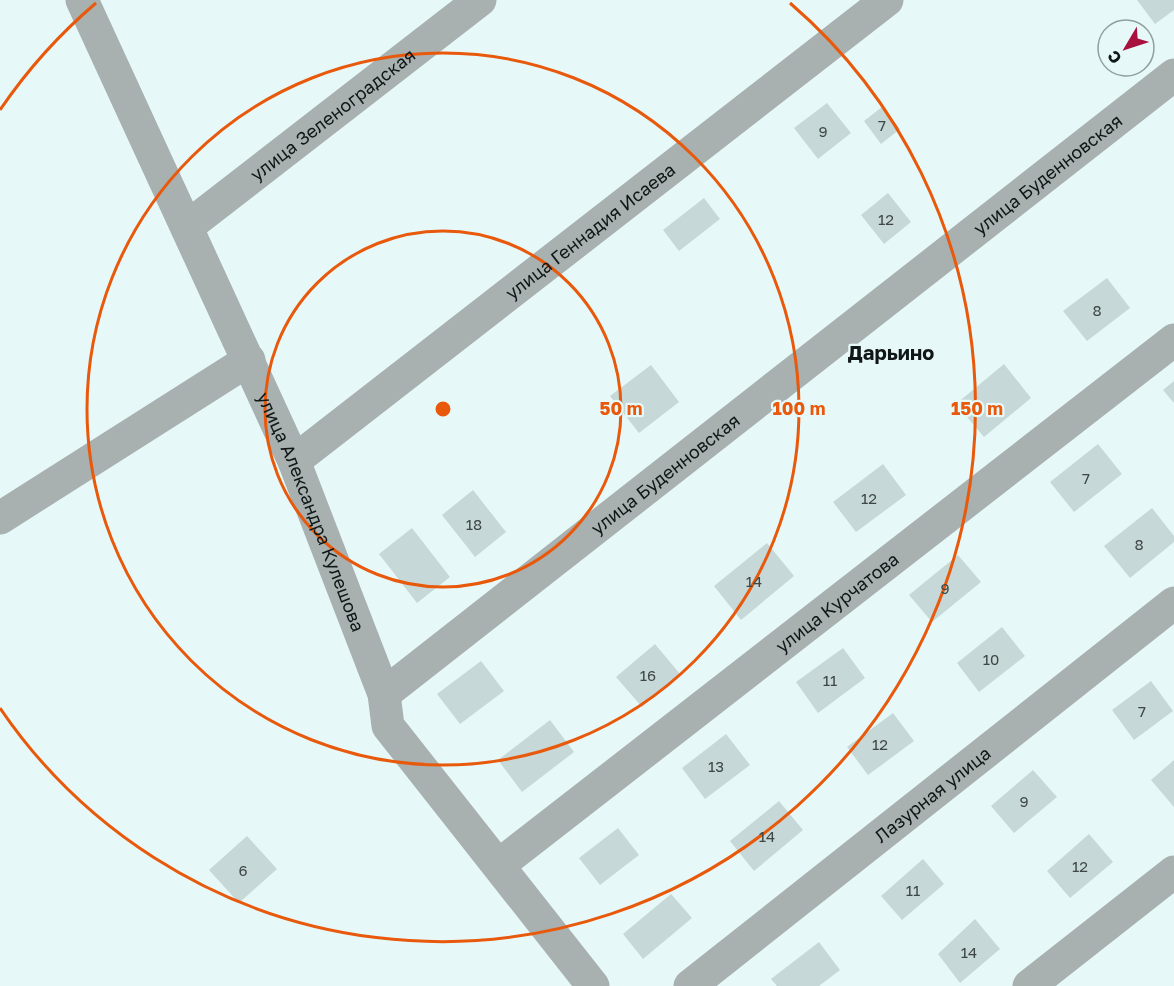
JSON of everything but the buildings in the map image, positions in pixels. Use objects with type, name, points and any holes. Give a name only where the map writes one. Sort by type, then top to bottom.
[{"type":"street","name":"улица Александра Кулешова","points":[[82,0],[294,461],[384,694],[388,726],[593,986]]},
{"type":"street","name":"улица Зеленоградская","points":[[187,228],[480,0]]},
{"type":"street","name":"улица Геннадия Исаева","points":[[294,461],[887,0]]},
{"type":"street","name":"улица Буденновская","points":[[384,694],[1174,75]]},
{"type":"street","name":"улица Курчатова","points":[[499,865],[1174,340]]},
{"type":"street","points":[[0,518],[249,360]]},
{"type":"street","name":"Лазурная улица","points":[[690,986],[1174,603]]},
{"type":"street","points":[[1029,986],[1174,872]]},
{"type":"district","name":"Дарьино","points":[[891,352]]}]
